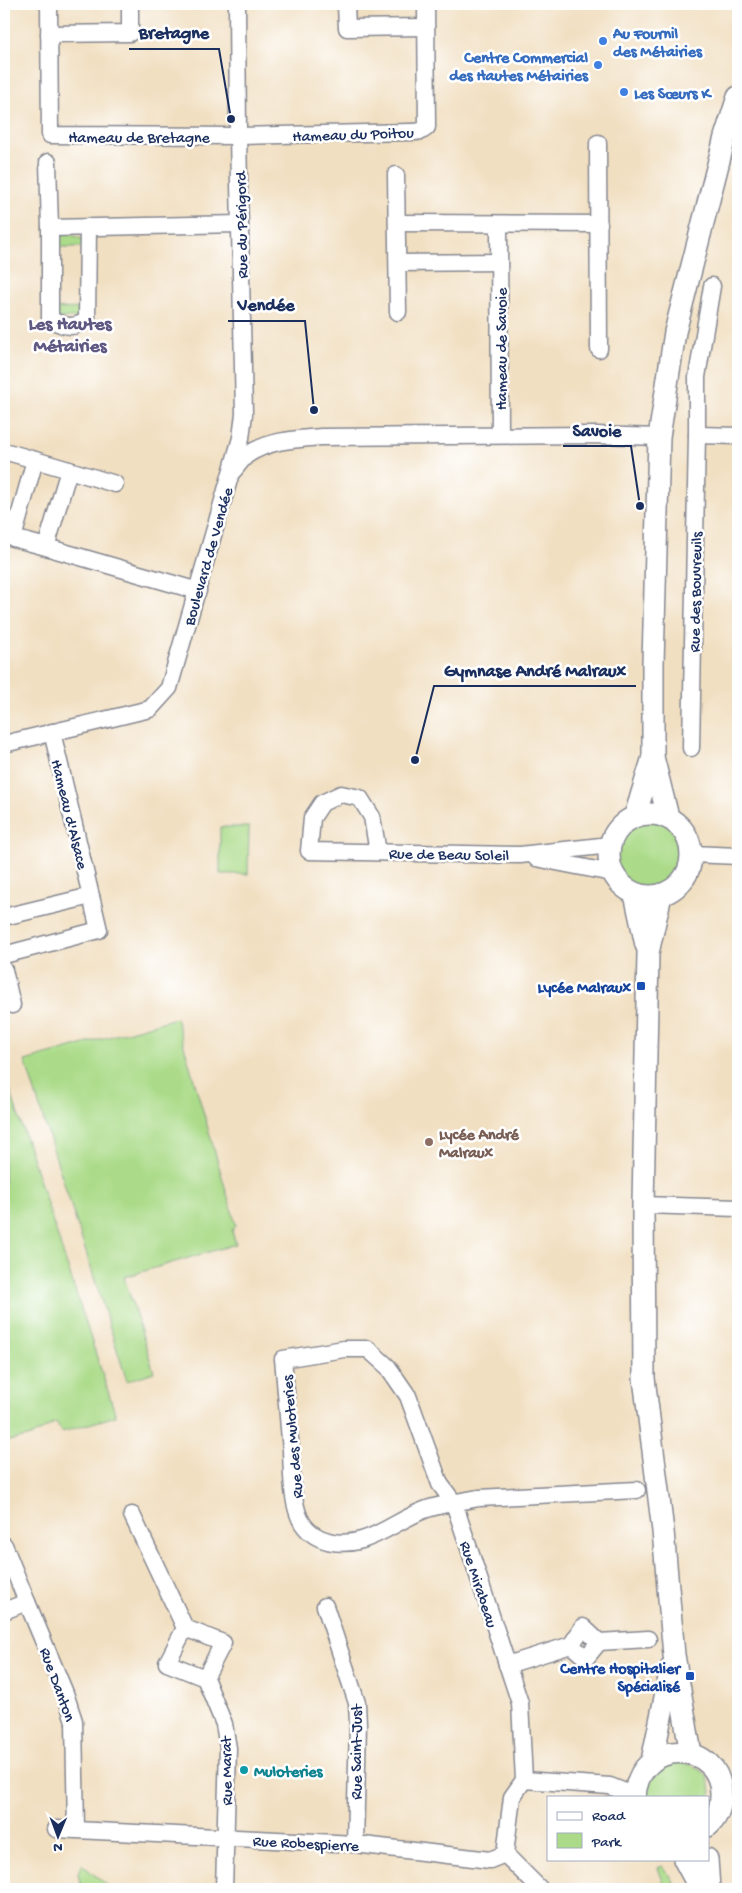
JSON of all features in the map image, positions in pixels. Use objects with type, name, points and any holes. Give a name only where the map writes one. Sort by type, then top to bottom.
[{"type":"street","name":"Hameau de Bretagne","points":[[49,4],[50,135],[238,136]]},
{"type":"street","points":[[49,34],[130,33],[130,4]]},
{"type":"street","name":"Rue du Périgord","points":[[230,475],[241,438],[244,414],[237,4]]},
{"type":"street","points":[[346,4],[347,28],[426,27]]},
{"type":"street","name":"Hameau du Poitou","points":[[238,136],[420,132],[425,130],[427,127],[426,4]]},
{"type":"street","points":[[668,817],[653,757],[653,664],[659,437],[675,332],[725,137],[738,97]]},
{"type":"street","points":[[598,143],[599,350]]},
{"type":"street","points":[[48,162],[50,319],[70,327],[81,325],[88,320],[88,227]]},
{"type":"street","points":[[396,175],[398,312]]},
{"type":"street","points":[[397,223],[599,224]]},
{"type":"street","points":[[50,228],[240,224]]},
{"type":"street","name":"Hameau de Savoie","points":[[499,224],[500,435]]},
{"type":"street","points":[[398,263],[499,262]]},
{"type":"street","name":"Rue des Bouvreuils","points":[[691,748],[697,435],[696,391],[698,363],[712,286]]},
{"type":"street","name":"Boulevard de Vendée","points":[[4,744],[150,709],[158,701],[169,688],[230,475],[246,456],[265,446],[289,440],[321,437],[595,435],[659,437]]},
{"type":"street","points":[[697,435],[738,436]]},
{"type":"street","points":[[4,451],[115,484]]},
{"type":"street","points":[[34,460],[13,538],[198,592]]},
{"type":"street","points":[[46,548],[69,470]]},
{"type":"street","name":"Hameau d'Alsace","points":[[4,956],[99,930],[52,732]]},
{"type":"street","points":[[635,816],[653,757]]},
{"type":"street","name":"Rue de Beau Soleil","points":[[378,852],[372,817],[360,798],[341,794],[322,803],[312,818],[309,851],[520,855],[610,845]]},
{"type":"street","points":[[654,814],[668,817],[676,822],[690,842],[692,854],[684,879],[671,891],[661,895],[636,894],[624,888],[612,872],[609,863],[610,845],[620,826],[635,816],[654,814]]},
{"type":"street","points":[[692,854],[738,856]]},
{"type":"street","name":"Rue de Beau Soleil","points":[[520,855],[612,872]]},
{"type":"street","points":[[636,894],[648,953]]},
{"type":"street","points":[[661,895],[648,953],[643,1206],[644,1378],[663,1530],[674,1656],[691,1754]]},
{"type":"street","points":[[4,917],[91,896]]},
{"type":"street","points":[[4,970],[12,1005]]},
{"type":"street","points":[[643,1206],[738,1208]]},
{"type":"street","name":"Rue des Muloteries","points":[[454,1502],[440,1484],[408,1396],[388,1367],[368,1349],[344,1349],[283,1359],[294,1492],[299,1514],[308,1530],[317,1538],[334,1542],[359,1541],[374,1536],[426,1510],[454,1502],[479,1498],[637,1490]]},
{"type":"street","name":"Rue Mirabeau","points":[[454,1502],[520,1703],[524,1780]]},
{"type":"street","points":[[132,1515],[185,1628],[223,1643],[205,1678],[167,1663],[185,1628]]},
{"type":"street","name":"Rue Danton","points":[[4,1545],[65,1693],[74,1721],[76,1829]]},
{"type":"street","points":[[4,1611],[26,1602]]},
{"type":"street","name":"Rue Saint-Just","points":[[325,1606],[357,1703],[355,1844]]},
{"type":"street","points":[[507,1665],[571,1645],[583,1627],[599,1642],[648,1639]]},
{"type":"street","points":[[571,1645],[586,1658],[599,1642]]},
{"type":"street","points":[[540,1889],[505,1854],[512,1797],[524,1780],[610,1786],[635,1796],[638,1779],[652,1760],[674,1656]]},
{"type":"street","name":"Rue Marat","points":[[205,1678],[224,1724],[228,1748],[224,1889]]},
{"type":"street","points":[[652,1760],[670,1753],[691,1754],[708,1764],[717,1776],[722,1790],[721,1805],[718,1813],[710,1823]]},
{"type":"street","name":"Rue Robespierre","points":[[56,1828],[355,1844],[490,1860],[505,1854]]},
{"type":"street","points":[[685,1860],[700,1889]]},
{"type":"street","points":[[707,1860],[708,1889]]},
{"type":"green space","points":[[68,233],[84,240],[88,247],[50,247],[58,237]]},
{"type":"green space","points":[[88,308],[82,318],[58,318],[50,309]]},
{"type":"green space","points":[[650,821],[663,824],[674,831],[681,842],[684,855],[681,868],[674,879],[663,886],[650,889],[637,886],[626,879],[619,868],[616,855],[619,842],[626,831],[637,824]]},
{"type":"green space","points":[[220,827],[249,827],[248,874],[220,874]]},
{"type":"green space","points":[[176,1018],[236,1225],[232,1231],[236,1244],[124,1277],[154,1372],[127,1381],[25,1061]]},
{"type":"green space","points":[[4,1071],[116,1416],[62,1432],[56,1422],[32,1436],[4,1442]]},
{"type":"green space","points":[[676,1762],[696,1767],[706,1775],[709,1781],[711,1792],[710,1799],[710,1796],[645,1796],[645,1789],[656,1770]]},
{"type":"green space","points":[[81,1864],[112,1889],[82,1889],[78,1874]]},
{"type":"green space","points":[[662,1866],[678,1889],[666,1889],[658,1868]]},
{"type":"place","name":"Au Fournil des Métairies","points":[[603,41]]},
{"type":"place","name":"Centre Commercial des Hautes Métairies","points":[[598,65]]},
{"type":"place","name":"Les Sœurs K","points":[[624,92]]},
{"type":"place","name":"Bretagne","points":[[231,119]]},
{"type":"place","name":"Vendée","points":[[314,410]]},
{"type":"place","name":"Savoie","points":[[640,506]]},
{"type":"place","name":"Gymnase André Malraux","points":[[415,760]]},
{"type":"place","name":"Lycée Malraux","points":[[641,986]]},
{"type":"place","name":"Lycée André Malraux","points":[[429,1142]]},
{"type":"place","name":"Centre Hospitalier Spécialisé","points":[[690,1676]]},
{"type":"place","name":"Muloteries","points":[[244,1770]]},
{"type":"district","name":"Les Hautes Métairies","points":[[70,333]]}]
